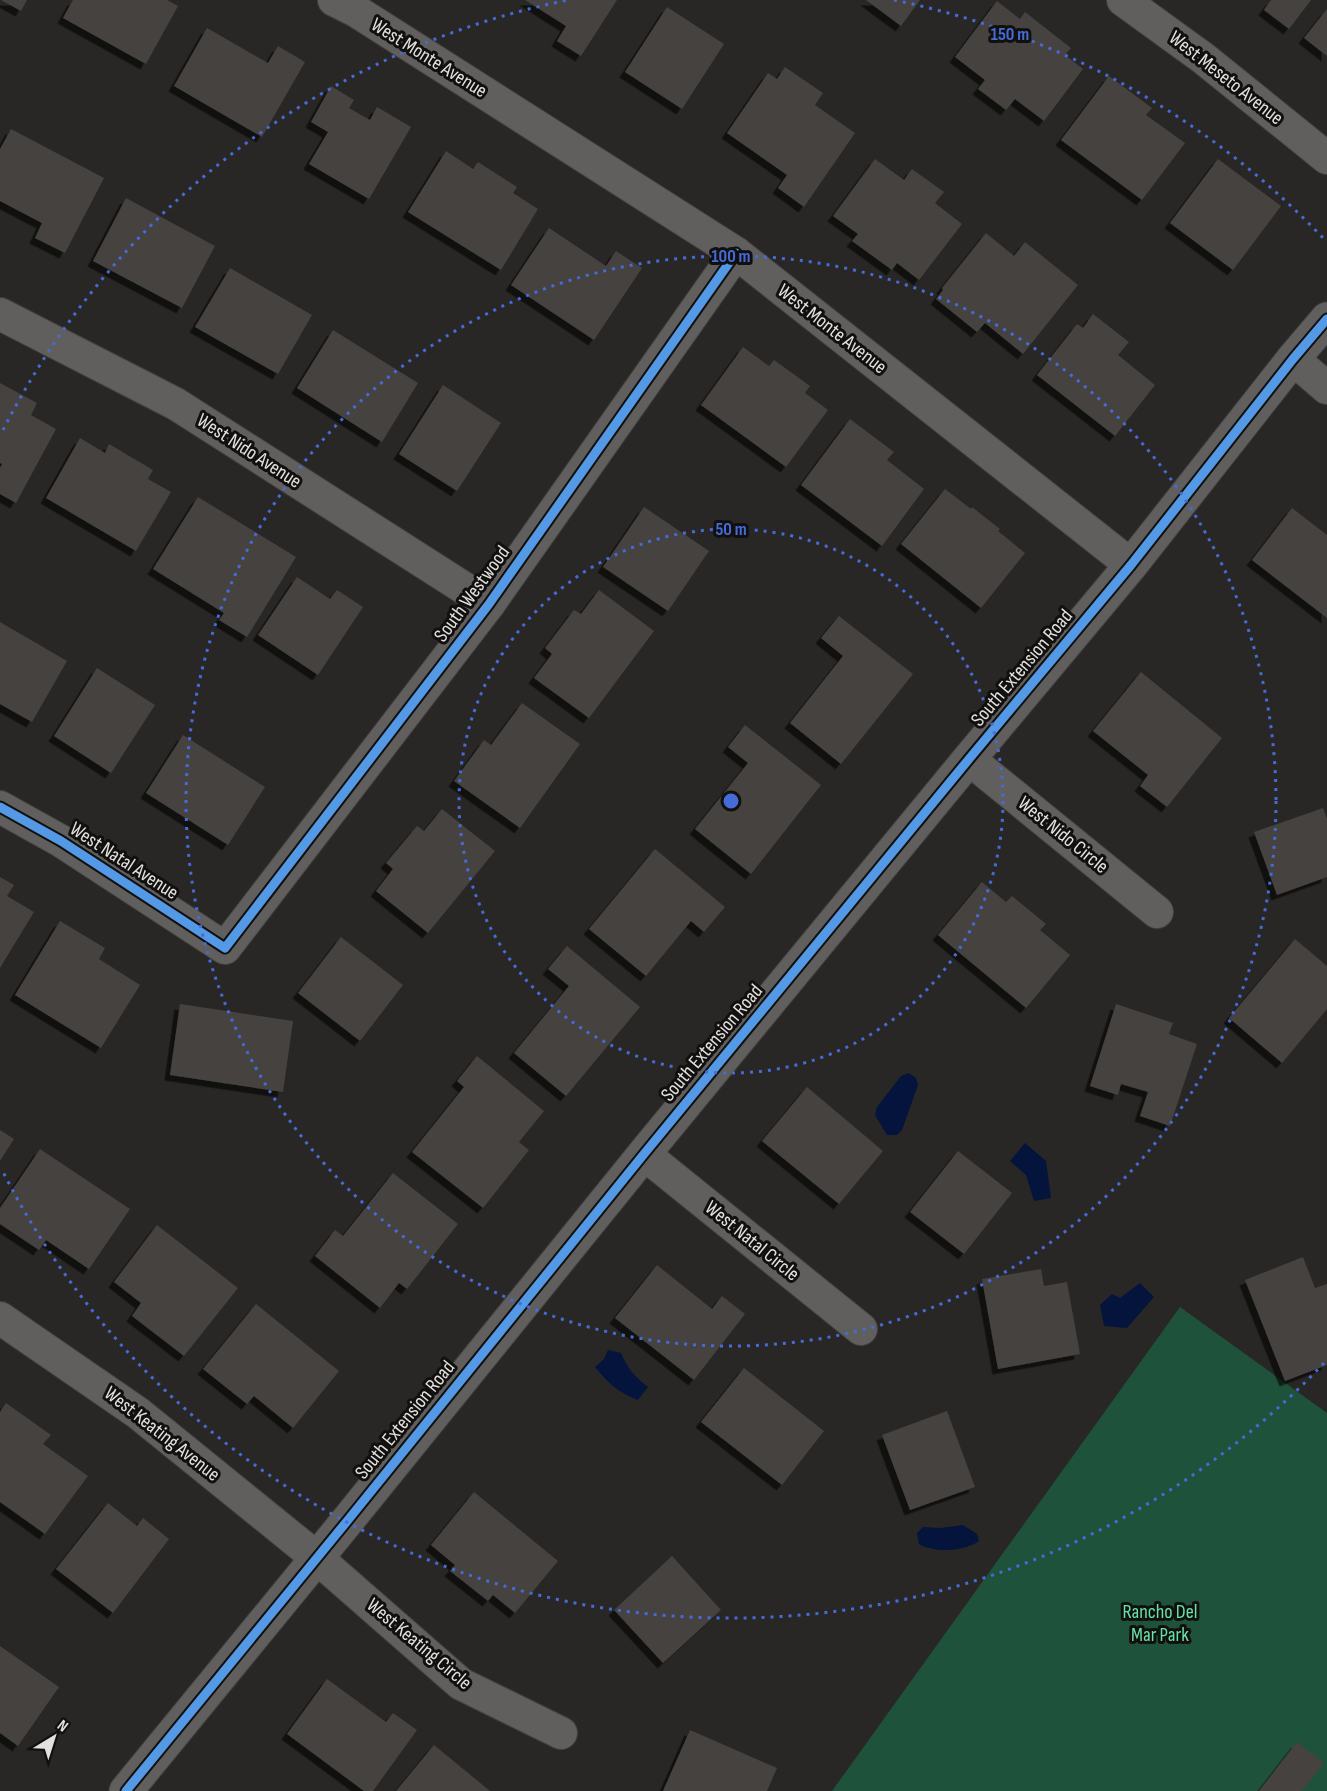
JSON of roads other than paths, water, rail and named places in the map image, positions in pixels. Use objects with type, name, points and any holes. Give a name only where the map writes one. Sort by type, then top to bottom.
[{"type":"street","name":"West Monte Avenue","points":[[334,0],[356,11],[735,253],[1131,565]]},
{"type":"street","name":"West Meseto Avenue","points":[[1123,0],[1203,58],[1327,158]]},
{"type":"street","name":"South Westwood","points":[[225,948],[489,604],[735,253]]},
{"type":"street","name":"West Nido Avenue","points":[[0,314],[176,404],[489,604]]},
{"type":"street","name":"South Extension Road","points":[[126,1791],[644,1154],[1131,565],[1327,319]]},
{"type":"street","points":[[1293,359],[1327,388]]},
{"type":"street","name":"West Nido Circle","points":[[969,759],[1157,912]]},
{"type":"street","name":"West Natal Avenue","points":[[0,807],[61,841],[225,948]]},
{"type":"street","name":"West Natal Circle","points":[[644,1154],[861,1329]]},
{"type":"street","name":"West Keating Avenue","points":[[0,1318],[138,1413],[317,1558]]},
{"type":"street","name":"West Keating Circle","points":[[317,1558],[461,1684],[561,1733]]},
{"type":"water","points":[[909,1073],[916,1078],[918,1085],[902,1130],[897,1135],[887,1135],[875,1115],[877,1107],[901,1076]]},
{"type":"water","points":[[1025,1143],[1046,1161],[1051,1198],[1034,1201],[1026,1175],[1010,1161]]},
{"type":"water","points":[[1140,1283],[1154,1297],[1127,1328],[1104,1326],[1100,1305],[1112,1294],[1120,1298]]},
{"type":"water","points":[[608,1350],[621,1353],[632,1372],[648,1387],[638,1400],[614,1387],[595,1367],[604,1359]]},
{"type":"water","points":[[963,1525],[977,1534],[979,1541],[972,1545],[949,1550],[933,1549],[919,1544],[917,1533],[923,1527],[940,1528]]},
{"type":"park label","name":"Rancho Del Mar Park","points":[[1160,1624]]}]
